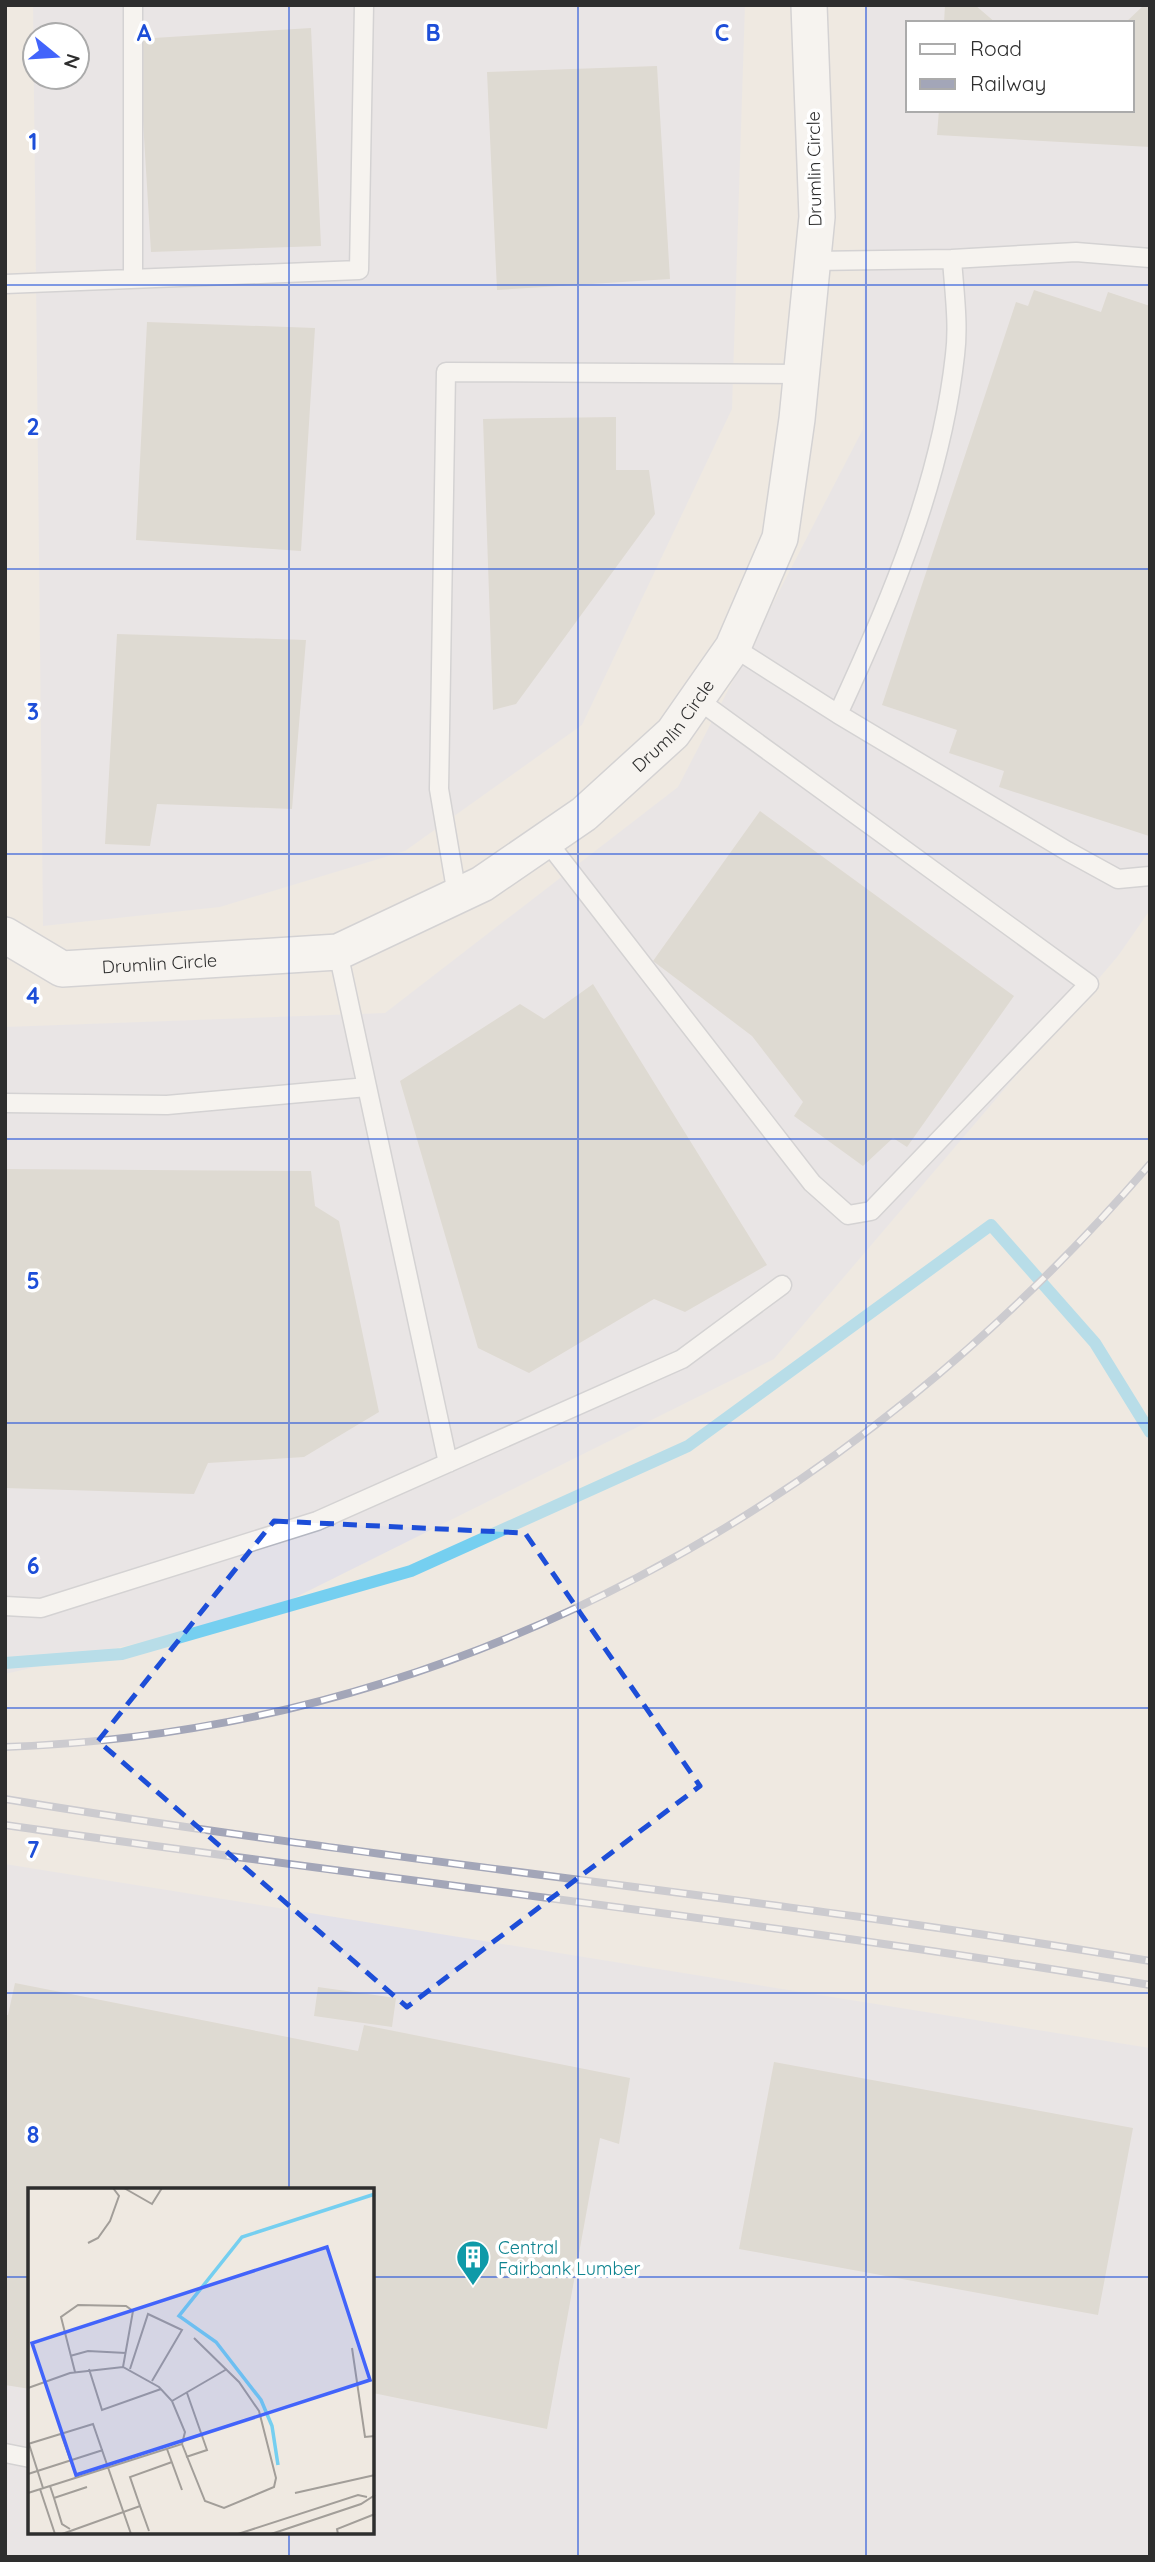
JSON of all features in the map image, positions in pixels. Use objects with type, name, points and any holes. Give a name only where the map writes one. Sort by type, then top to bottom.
[{"type":"street","name":"Drumlin Circle","points":[[5,935],[62,970],[338,952],[482,884],[584,814],[673,733],[733,647],[780,538],[802,374],[817,217],[809,5]]},
{"type":"lane","points":[[133,5],[133,279]]},
{"type":"lane","points":[[5,284],[359,270],[364,5]]},
{"type":"lane","points":[[813,261],[952,259],[1076,252],[1150,258]]},
{"type":"lane","points":[[838,714],[885,613],[920,514],[956,353],[952,259]]},
{"type":"lane","points":[[457,895],[439,789],[446,372],[802,374]]},
{"type":"lane","points":[[733,647],[838,714],[1118,879],[1150,876]]},
{"type":"lane","points":[[546,840],[812,1183],[848,1215],[872,1211],[1088,984],[697,699]]},
{"type":"lane","points":[[338,952],[448,1463]]},
{"type":"lane","points":[[5,1103],[167,1105],[367,1087]]},
{"type":"lane","points":[[5,1606],[41,1608],[317,1521],[682,1359],[782,1285]]},
{"type":"lane","points":[[5,2454],[28,2458]]},
{"type":"highlighted area","points":[[274,1521],[525,1533],[700,1786],[407,2007],[98,1741]]},
{"type":"shaded area","points":[[33,5],[745,5],[732,409],[582,725],[405,851],[220,907],[43,926],[34,91],[91,91],[91,21],[33,21]]},
{"type":"shaded area","points":[[865,5],[1150,5],[1150,910],[1118,956],[774,1359],[262,1614],[5,1674],[5,1027],[385,1013],[678,787],[863,429]]},
{"type":"shaded area","points":[[5,1864],[1150,2048],[1150,2557],[5,2557]]},
{"type":"building","points":[[945,5],[975,5],[994,21],[944,21]]},
{"type":"building","points":[[1143,6],[1150,7],[1150,147],[937,135],[939,112],[1134,112],[1134,21],[1127,21]]},
{"type":"building","points":[[311,28],[321,246],[151,252],[138,39]]},
{"type":"building","points":[[657,66],[670,279],[497,290],[487,72]]},
{"type":"building","points":[[1034,290],[1101,312],[1108,292],[1150,306],[1149,836],[999,787],[1004,771],[949,753],[957,730],[882,705],[1016,302],[1028,306]]},
{"type":"building","points":[[147,322],[315,328],[301,551],[136,540]]},
{"type":"building","points":[[616,417],[616,470],[649,470],[655,514],[516,704],[493,710],[483,419]]},
{"type":"building","points":[[117,634],[306,640],[292,809],[157,804],[150,846],[105,844]]},
{"type":"building","points":[[760,811],[1014,996],[907,1147],[893,1138],[863,1166],[794,1116],[803,1102],[752,1036],[653,961]]},
{"type":"building","points":[[593,984],[767,1265],[685,1312],[654,1299],[529,1373],[478,1348],[400,1081],[520,1004],[544,1019]]},
{"type":"building","points":[[5,1169],[311,1171],[315,1206],[339,1221],[379,1412],[304,1457],[208,1463],[194,1494],[5,1488]]},
{"type":"building","name":"Central Fairbank Lumber","points":[[15,1983],[358,2051],[364,2025],[630,2078],[619,2144],[600,2138],[547,2429],[374,2393],[374,2188],[28,2188],[28,2389],[5,2385],[5,2015],[8,2015]]},
{"type":"building","points":[[318,1987],[396,1998],[392,2027],[314,2016]]},
{"type":"building","points":[[774,2062],[1133,2128],[1098,2315],[739,2249]]},
{"type":"waterway","points":[[5,1663],[122,1654],[411,1571],[688,1446],[991,1225],[1095,1343],[1150,1432]]},
{"type":"railway","points":[[5,1747],[173,1731],[334,1697],[490,1645],[638,1577],[779,1494],[912,1396],[1036,1286],[1150,1164]]},
{"type":"railway","points":[[5,1799],[291,1842],[1007,1938],[1150,1961]]},
{"type":"railway","points":[[5,1825],[721,1921],[1150,1985]]},
{"type":"place","name":"Central Fairbank Lumber","points":[[473,2287]]}]
